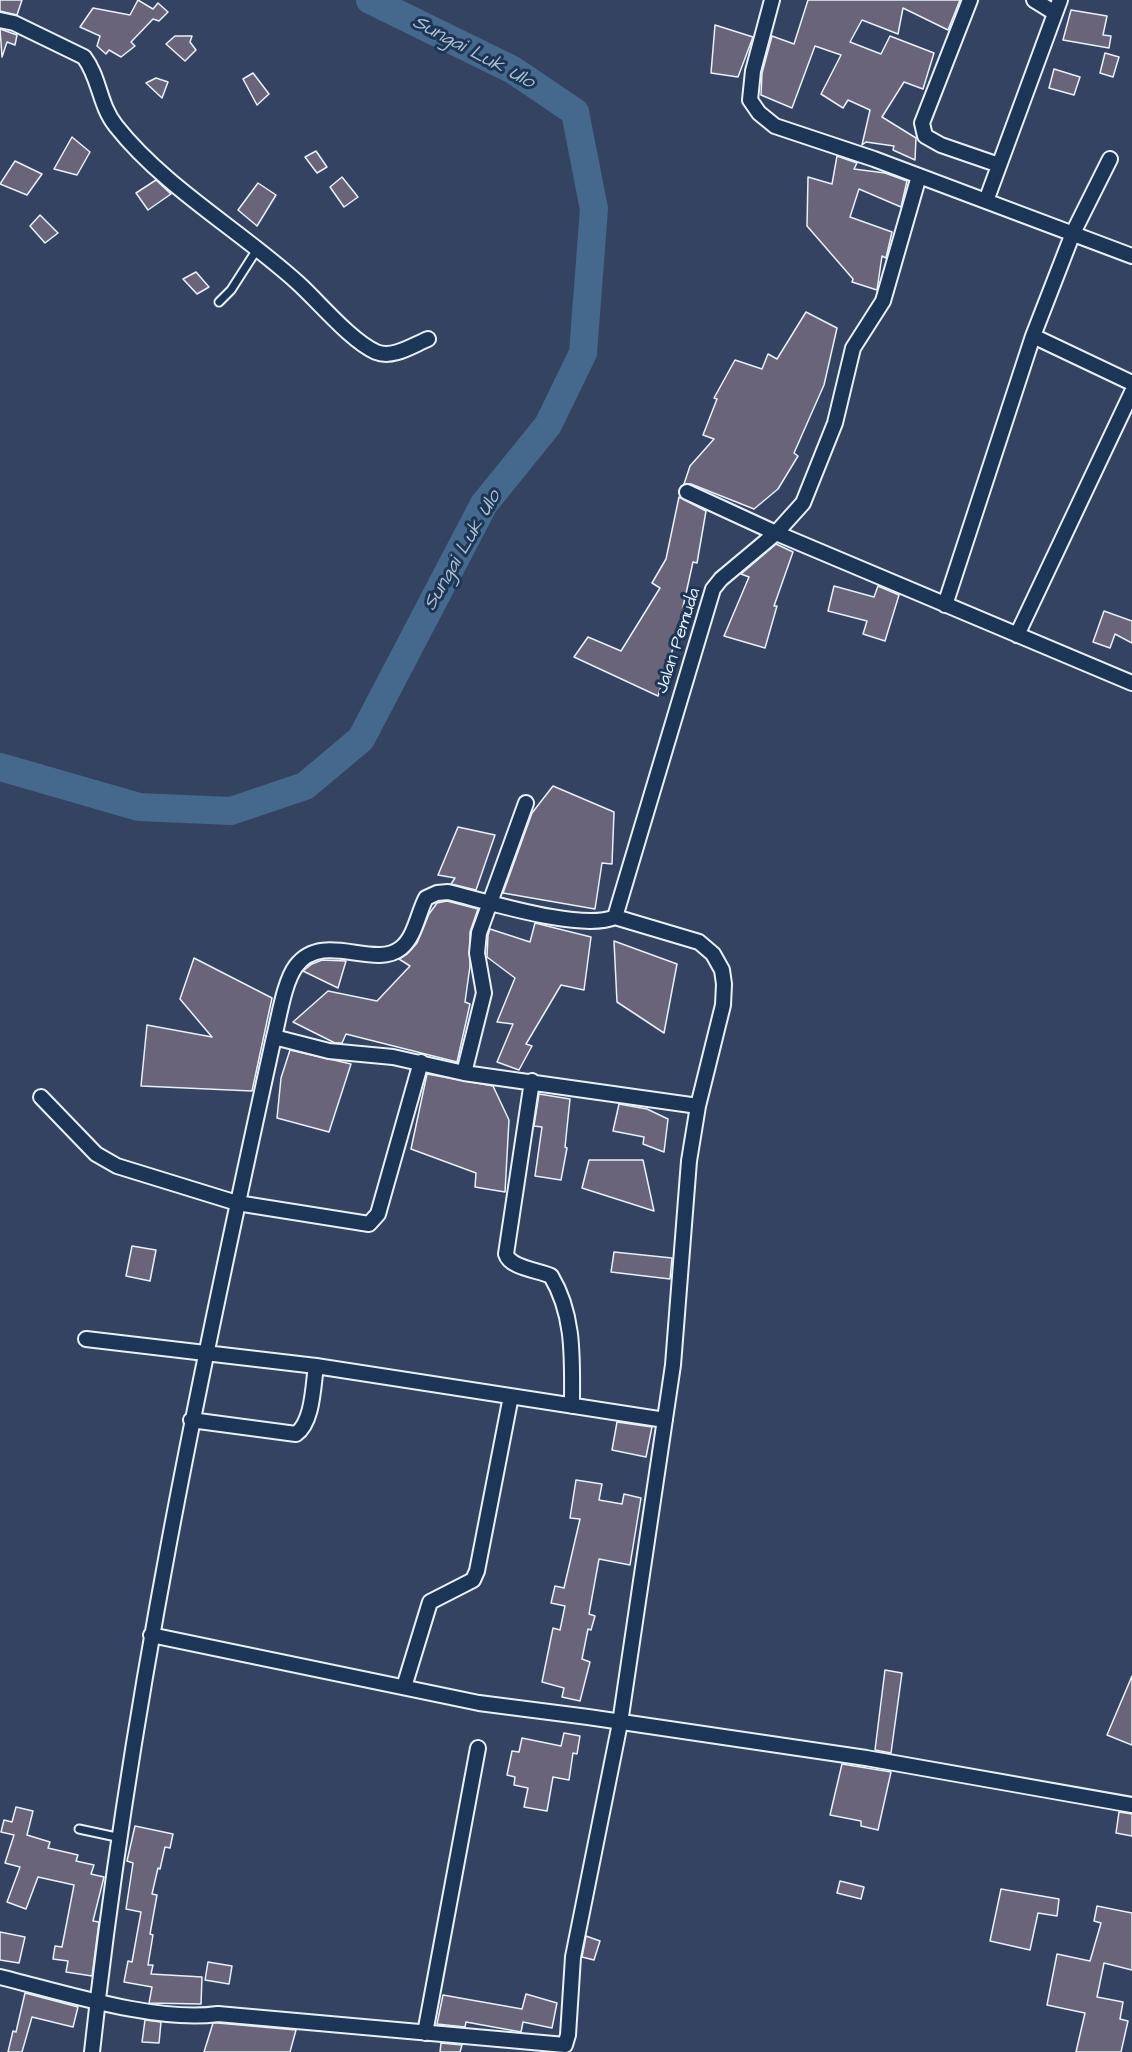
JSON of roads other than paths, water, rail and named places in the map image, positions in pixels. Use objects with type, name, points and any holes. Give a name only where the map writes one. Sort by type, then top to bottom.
[{"type":"street","points":[[772,0],[751,86],[750,100],[759,113],[775,126],[874,159],[1132,256]]},
{"type":"street","points":[[970,0],[922,123],[925,136],[941,145],[999,165]]},
{"type":"street","points":[[992,204],[999,165],[1058,7],[1034,0]]},
{"type":"street","points":[[0,20],[14,23],[84,57],[92,67],[102,103],[116,126],[174,182],[376,352],[395,353],[428,339]]},
{"type":"street","points":[[945,604],[1033,336],[1073,232],[1110,159]]},
{"type":"street","name":"Jalan Pemuda","points":[[615,917],[713,589],[721,579],[776,533],[803,503],[824,453],[853,348],[882,300],[919,176]]},
{"type":"street","points":[[1033,336],[1132,383]]},
{"type":"street","points":[[1017,635],[1132,392]]},
{"type":"street","points":[[687,492],[776,533],[1132,683]]},
{"type":"street","points":[[464,1073],[484,993],[477,944],[526,803]]},
{"type":"street","points":[[0,1977],[97,2001],[191,2017],[218,2014],[425,2032],[493,2045],[558,2046],[568,2034],[568,2004],[574,1950],[620,1723],[673,1365],[683,1220],[698,1106],[723,1005],[722,970],[713,954],[699,942],[615,917],[607,921],[581,921],[529,912],[491,901],[437,893],[426,898],[413,930],[403,947],[394,952],[382,954],[341,950],[321,951],[296,965],[290,977],[274,1037],[191,1420],[152,1635],[97,2001],[92,2052]]},
{"type":"street","points":[[274,1037],[329,1051],[420,1062],[464,1073],[698,1106]]},
{"type":"street","points":[[41,1097],[96,1154],[117,1166],[237,1203],[369,1224],[378,1214],[420,1062]]},
{"type":"street","points":[[532,1082],[506,1254],[508,1260],[514,1264],[551,1276],[557,1286],[566,1309],[572,1341],[572,1406]]},
{"type":"street","points":[[86,1339],[316,1366],[665,1420]]},
{"type":"street","points":[[191,1420],[296,1434],[303,1429],[308,1415],[316,1366]]},
{"type":"street","points":[[404,1687],[430,1602],[473,1580],[477,1571],[511,1396]]},
{"type":"street","points":[[152,1635],[479,1703],[588,1716],[620,1723],[866,1758],[1132,1805]]},
{"type":"street","points":[[425,2032],[478,1748]]},
{"type":"lane","points":[[219,302],[231,290],[256,251]]},
{"type":"lane","points":[[79,1829],[121,1838]]},
{"type":"waterway","name":"Sungai Luk Ulo","points":[[0,767],[139,807],[231,811],[305,786],[361,739],[484,504],[548,425],[583,353],[594,209],[575,112],[513,70],[370,0]]}]
